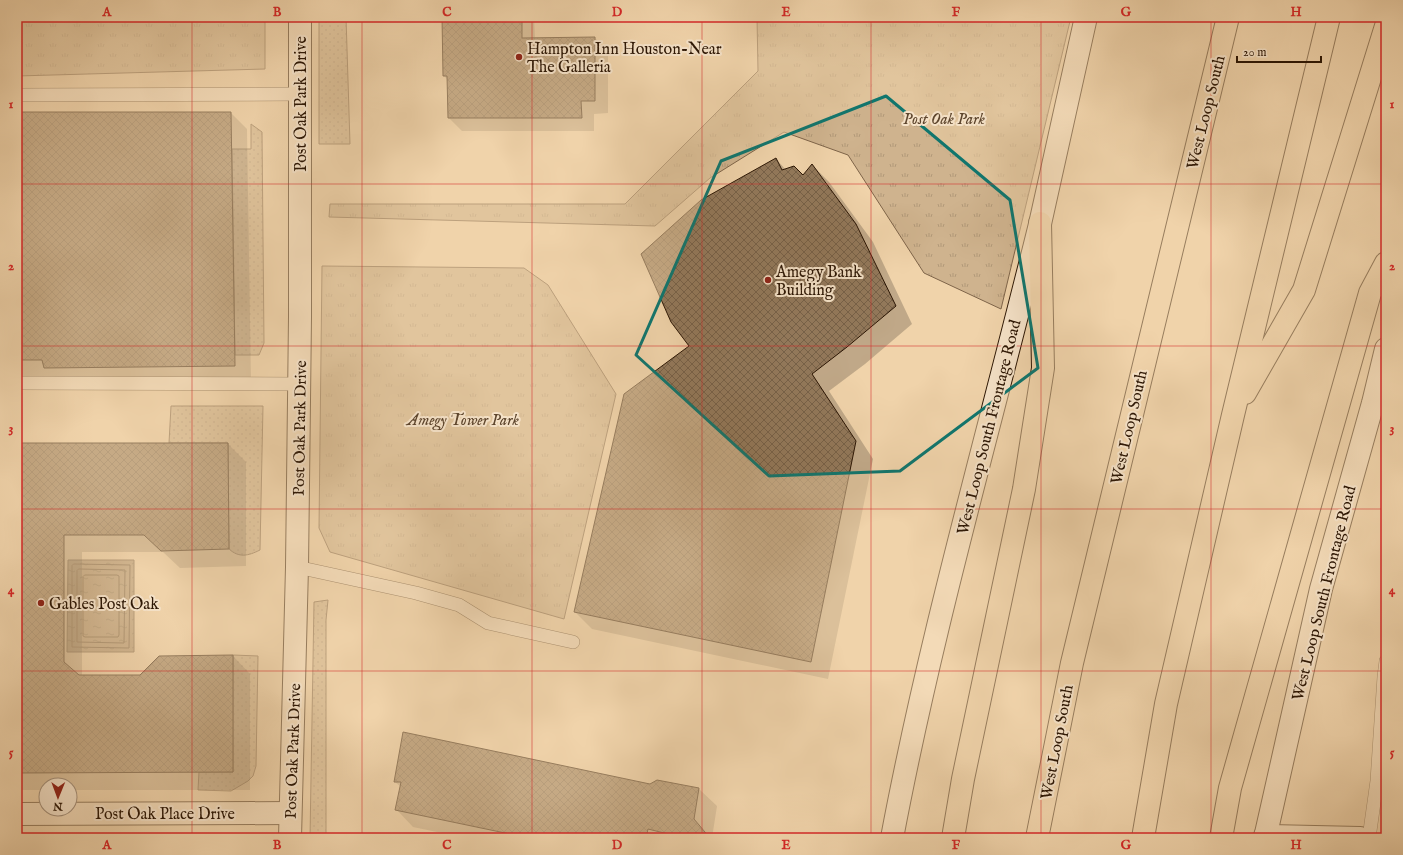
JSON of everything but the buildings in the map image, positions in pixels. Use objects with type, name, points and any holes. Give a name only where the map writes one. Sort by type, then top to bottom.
[{"type":"highway","name":"West Loop South","points":[[1037,838],[1072,663],[1228,17]]},
{"type":"highway","points":[[1143,838],[1166,704],[1233,415],[1329,17]]},
{"type":"highway","points":[[1233,415],[1304,290],[1386,26]]},
{"type":"highway","points":[[954,838],[963,779],[1024,489],[1043,368],[1040,223]]},
{"type":"highway","points":[[1221,838],[1230,788],[1370,293],[1386,263]]},
{"type":"main road","name":"Post Oak Park Drive","points":[[290,838],[297,567],[300,17]]},
{"type":"main road","name":"West Loop South Frontage Road","points":[[892,838],[904,773],[955,553],[1040,223],[1086,17]]},
{"type":"main road","name":"West Loop South Frontage Road","points":[[1265,837],[1321,589],[1380,404],[1386,349]]},
{"type":"main road","name":"Post Oak Place Drive","points":[[17,814],[290,813]]},
{"type":"main road","points":[[1265,837],[1360,838]]},
{"type":"lane","points":[[17,95],[300,94]]},
{"type":"lane","points":[[17,383],[299,384]]},
{"type":"lane","points":[[297,567],[416,594],[459,606],[488,623],[573,642]]},
{"type":"lane","points":[[1369,838],[1377,781],[1386,661]]},
{"type":"highlighted area","points":[[886,96],[1010,200],[1038,368],[900,471],[769,476],[636,355],[721,161]]},
{"type":"green space","points":[[17,17],[265,17],[265,69],[17,76]]},
{"type":"green space","points":[[319,17],[346,17],[350,144],[319,144]]},
{"type":"green space","name":"Post Oak Park","points":[[757,17],[1071,17],[1001,309],[924,273],[848,155],[784,132],[710,178],[655,226],[329,217],[330,204],[625,204],[758,71]]},
{"type":"green space","points":[[251,124],[262,132],[264,343],[259,355],[235,355],[232,149],[251,149]]},
{"type":"green space","name":"Amegy Tower Park","points":[[322,266],[524,268],[548,285],[616,394],[564,619],[330,552],[319,528]]},
{"type":"green space","points":[[171,406],[263,406],[260,550],[252,554],[240,555],[229,549],[228,443],[169,443]]},
{"type":"green space","points":[[328,600],[326,620],[326,838],[310,838],[314,602]]},
{"type":"green space","points":[[233,655],[258,656],[256,766],[253,776],[248,781],[231,791],[198,790],[199,772],[233,772]]},
{"type":"water","points":[[68,560],[134,560],[134,652],[67,652]]},
{"type":"place","name":"Hampton Inn Houston-Near The Galleria","points":[[519,57]]},
{"type":"place","name":"Amegy Bank Building","points":[[768,280]]},
{"type":"place","name":"Gables Post Oak","points":[[41,603]]}]
